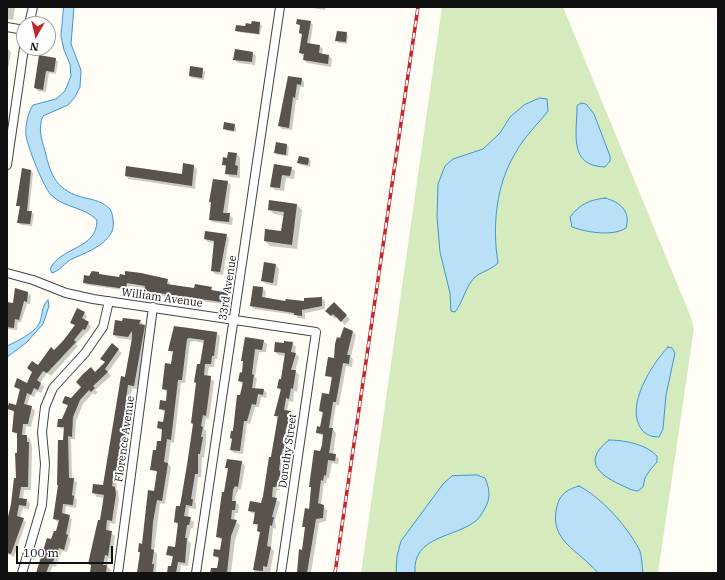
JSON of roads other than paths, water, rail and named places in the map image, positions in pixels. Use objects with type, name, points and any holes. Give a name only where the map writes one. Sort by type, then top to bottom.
[{"type":"street","name":"33rd Avenue","points":[[196,573],[280,7]]},
{"type":"street","points":[[7,165],[23,56]]},
{"type":"street","name":"William Avenue","points":[[7,273],[33,280],[66,293],[153,308],[316,332]]},
{"type":"street","points":[[22,573],[42,505],[45,464],[42,432],[45,407],[54,388],[85,353],[103,327],[109,301]]},
{"type":"street","name":"Florence Avenue","points":[[118,573],[153,308]]},
{"type":"street","name":"Dorothy Street","points":[[282,573],[316,332]]},
{"type":"water","points":[[64,7],[74,7],[71,44],[81,70],[80,87],[75,97],[68,105],[43,116],[40,129],[41,137],[50,168],[57,182],[75,195],[99,202],[110,209],[113,219],[113,228],[106,240],[100,245],[69,261],[52,273],[50,269],[55,262],[62,256],[85,243],[91,237],[95,230],[97,220],[92,215],[63,203],[51,195],[36,166],[26,135],[27,119],[33,105],[56,99],[65,91],[71,76],[70,64],[64,50],[61,36]]},
{"type":"water","points":[[540,98],[547,99],[548,111],[519,146],[509,164],[500,191],[497,206],[495,235],[498,263],[474,278],[468,286],[458,308],[455,312],[451,311],[450,293],[440,252],[437,217],[438,184],[445,166],[453,159],[483,149],[500,133],[510,117],[524,105]]},
{"type":"water","points":[[581,103],[586,104],[594,114],[610,156],[610,161],[605,167],[593,165],[585,161],[580,155],[577,147],[577,106]]},
{"type":"water","points":[[605,198],[620,205],[626,212],[626,228],[620,231],[599,233],[584,231],[572,227],[570,217],[577,209],[590,201]]},
{"type":"water","points":[[48,300],[49,306],[43,324],[26,343],[7,357],[7,346],[29,334],[39,324],[44,305]]},
{"type":"water","points":[[668,347],[672,348],[675,353],[666,395],[663,429],[659,437],[654,437],[642,430],[637,421],[636,410],[642,386],[655,364]]},
{"type":"water","points":[[609,440],[621,441],[647,448],[657,456],[657,462],[645,478],[643,487],[638,491],[631,490],[613,481],[605,476],[596,466],[595,460],[597,454],[601,447]]},
{"type":"water","points":[[477,475],[485,478],[489,494],[488,502],[478,519],[458,531],[428,544],[420,551],[416,561],[415,573],[396,573],[397,556],[401,541],[443,484],[452,476]]},
{"type":"water","points":[[579,486],[588,491],[605,505],[634,540],[640,551],[643,573],[598,573],[561,537],[555,518],[558,502],[562,495]]},
{"type":"railway","points":[[335,573],[418,7]]}]
